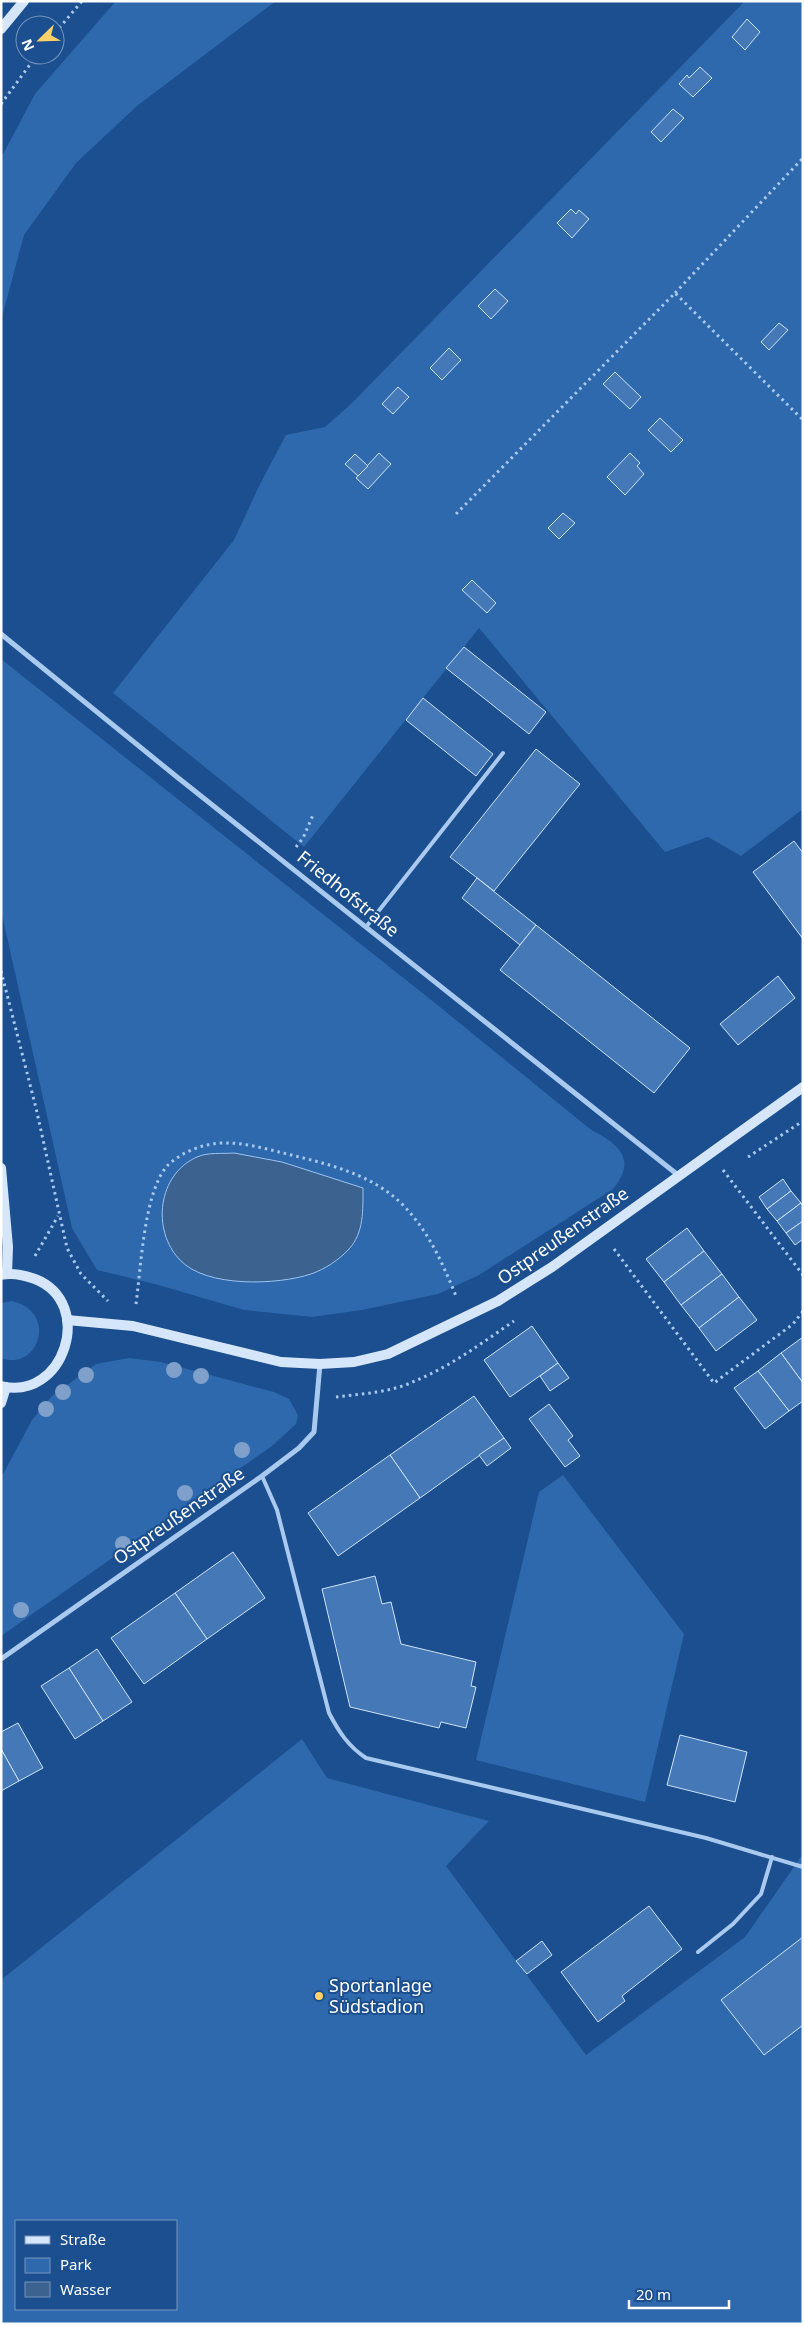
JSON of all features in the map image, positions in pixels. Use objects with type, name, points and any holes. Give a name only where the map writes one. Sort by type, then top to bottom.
[{"type":"street","points":[[1,30],[24,1]]},
{"type":"street","name":"Friedhofstraße","points":[[1,634],[177,778],[285,861],[678,1175]]},
{"type":"street","name":"Ostpreußenstraße","points":[[67,1320],[133,1326],[281,1362],[320,1364],[354,1362],[388,1354],[498,1301],[544,1272],[803,1088]]},
{"type":"street","points":[[1,1168],[8,1247],[4,1274],[23,1275],[39,1281],[52,1291],[62,1304],[67,1320],[68,1337],[63,1354],[54,1369],[40,1380],[23,1387],[3,1387],[1,1403]]},
{"type":"street","name":"Ostpreußenstraße","points":[[1,1659],[299,1448],[314,1432],[320,1364]]},
{"type":"lane","points":[[366,927],[503,753]]},
{"type":"lane","points":[[262,1476],[277,1510],[330,1713],[340,1734],[353,1749],[366,1758],[706,1838],[803,1866]]},
{"type":"lane","points":[[698,1952],[733,1924],[761,1894],[772,1857]]},
{"type":"path","points":[[65,21],[82,1]]},
{"type":"path","points":[[1,104],[30,65]]},
{"type":"path","points":[[456,514],[675,293],[803,158]]},
{"type":"path","points":[[675,293],[803,420]]},
{"type":"path","points":[[285,861],[303,838],[313,815]]},
{"type":"path","points":[[1,971],[36,1108],[58,1216],[67,1248],[81,1274],[133,1326]]},
{"type":"path","points":[[133,1326],[150,1204],[158,1180],[168,1165],[187,1152],[204,1145],[228,1143],[318,1162],[355,1174],[379,1186],[402,1204],[422,1226],[432,1241],[465,1318]]},
{"type":"path","points":[[710,1153],[803,1275]]},
{"type":"path","points":[[23,1275],[58,1216]]},
{"type":"path","points":[[601,1232],[714,1383],[793,1324],[803,1311]]},
{"type":"green space","points":[[116,1],[276,1],[137,106],[76,163],[24,235],[1,321],[1,158],[35,94],[60,65],[65,65],[65,60]]},
{"type":"green space","points":[[745,1],[803,1],[803,809],[741,856],[708,837],[665,852],[479,628],[304,847],[113,693],[234,540],[260,484],[286,435],[325,427],[351,404]]},
{"type":"green space","points":[[1,659],[435,1003],[590,1129],[616,1146],[624,1160],[624,1169],[613,1189],[479,1275],[438,1294],[362,1310],[312,1317],[244,1310],[155,1284],[97,1270],[72,1228],[1,910]]},
{"type":"green space","points":[[12,1301],[27,1307],[35,1317],[39,1328],[38,1339],[33,1349],[25,1357],[14,1360],[1,1358],[1,1303]]},
{"type":"green space","points":[[129,1358],[161,1362],[274,1392],[289,1399],[298,1415],[296,1424],[272,1446],[1,1636],[1,1478],[32,1420],[52,1396],[96,1364]]},
{"type":"green space","points":[[563,1475],[684,1634],[645,1802],[476,1760],[539,1492]]},
{"type":"green space","name":"Sportanlage Südstadion","points":[[302,1739],[327,1778],[489,1821],[446,1866],[586,2055],[745,1937],[803,1854],[803,2324],[1,2324],[1,1980]]},
{"type":"water","points":[[234,1153],[282,1162],[363,1188],[363,1212],[358,1236],[354,1243],[341,1257],[321,1270],[297,1278],[262,1282],[224,1280],[207,1276],[192,1269],[180,1260],[171,1248],[165,1234],[162,1219],[167,1189],[174,1176],[184,1165],[197,1157],[201,1155]]},
{"type":"building","points":[[747,19],[760,32],[745,50],[732,37]]},
{"type":"building","points":[[700,67],[712,78],[693,97],[679,84],[687,75],[689,78]]},
{"type":"building","points":[[673,109],[684,118],[661,142],[651,132]]},
{"type":"building","points":[[571,209],[576,214],[579,210],[589,219],[572,238],[557,223]]},
{"type":"building","points":[[495,289],[508,301],[491,319],[478,306]]},
{"type":"building","points":[[779,323],[788,330],[769,350],[761,342]]},
{"type":"building","points":[[449,348],[461,360],[442,380],[430,368]]},
{"type":"building","points":[[615,372],[641,397],[630,409],[603,384]]},
{"type":"building","points":[[398,387],[409,397],[393,414],[382,404]]},
{"type":"building","points":[[660,418],[683,440],[671,452],[648,430]]},
{"type":"building","points":[[379,453],[391,464],[368,489],[356,478]]},
{"type":"building","points":[[630,453],[640,463],[637,466],[644,474],[625,495],[607,477]]},
{"type":"building","points":[[355,454],[368,466],[358,476],[345,464]]},
{"type":"building","points":[[563,513],[575,523],[559,539],[548,528]]},
{"type":"building","points":[[472,580],[496,603],[487,613],[462,590]]},
{"type":"building","points":[[464,647],[546,712],[529,734],[446,668]]},
{"type":"building","points":[[423,698],[493,754],[476,776],[406,720]]},
{"type":"building","points":[[536,749],[580,784],[494,891],[450,857]]},
{"type":"building","points":[[794,841],[803,853],[803,939],[753,872]]},
{"type":"building","points":[[477,878],[536,925],[520,945],[462,898]]},
{"type":"building","points":[[536,925],[690,1048],[654,1093],[500,970]]},
{"type":"building","points":[[778,976],[795,998],[738,1045],[720,1024]]},
{"type":"building","points":[[783,1179],[791,1191],[767,1209],[759,1197]]},
{"type":"building","points":[[791,1191],[801,1203],[777,1221],[767,1209]]},
{"type":"building","points":[[801,1203],[803,1206],[803,1221],[786,1233],[777,1221]]},
{"type":"building","points":[[803,1221],[803,1239],[795,1245],[786,1233]]},
{"type":"building","points":[[687,1228],[704,1251],[664,1282],[646,1259]]},
{"type":"building","points":[[704,1251],[722,1274],[681,1305],[664,1282]]},
{"type":"building","points":[[722,1274],[739,1297],[699,1328],[681,1305]]},
{"type":"building","points":[[739,1297],[757,1320],[716,1351],[699,1328]]},
{"type":"building","points":[[532,1326],[558,1363],[510,1397],[484,1360]]},
{"type":"building","points":[[803,1337],[803,1383],[781,1353]]},
{"type":"building","points":[[781,1353],[803,1383],[803,1401],[789,1411],[758,1371]]},
{"type":"building","points":[[558,1363],[569,1378],[550,1391],[540,1376]]},
{"type":"building","points":[[758,1371],[789,1411],[765,1429],[734,1388]]},
{"type":"building","points":[[474,1396],[504,1438],[420,1498],[390,1455]]},
{"type":"building","points":[[549,1404],[573,1436],[568,1440],[580,1456],[565,1467],[529,1419]]},
{"type":"building","points":[[504,1438],[511,1448],[487,1466],[479,1455]]},
{"type":"building","points":[[390,1455],[420,1498],[338,1556],[308,1513]]},
{"type":"building","points":[[233,1552],[265,1598],[207,1639],[175,1593]]},
{"type":"building","points":[[375,1576],[382,1604],[391,1602],[401,1644],[476,1662],[471,1686],[476,1687],[466,1728],[441,1722],[439,1728],[350,1707],[322,1589]]},
{"type":"building","points":[[175,1593],[207,1639],[144,1684],[111,1638]]},
{"type":"building","points":[[97,1649],[132,1702],[103,1721],[69,1668]]},
{"type":"building","points":[[69,1668],[103,1721],[75,1739],[41,1686]]},
{"type":"building","points":[[18,1723],[43,1768],[19,1781],[1,1749],[1,1732]]},
{"type":"building","points":[[680,1735],[747,1752],[735,1802],[667,1785]]},
{"type":"building","points":[[1,1749],[19,1781],[1,1791]]},
{"type":"building","points":[[649,1906],[682,1949],[622,1996],[625,2001],[598,2022],[561,1972]]},
{"type":"building","points":[[803,1937],[803,2025],[764,2055],[721,2000]]},
{"type":"building","points":[[542,1941],[552,1955],[527,1974],[516,1961]]},
{"type":"place","name":"Sportanlage Südstadion","points":[[319,1996]]}]
